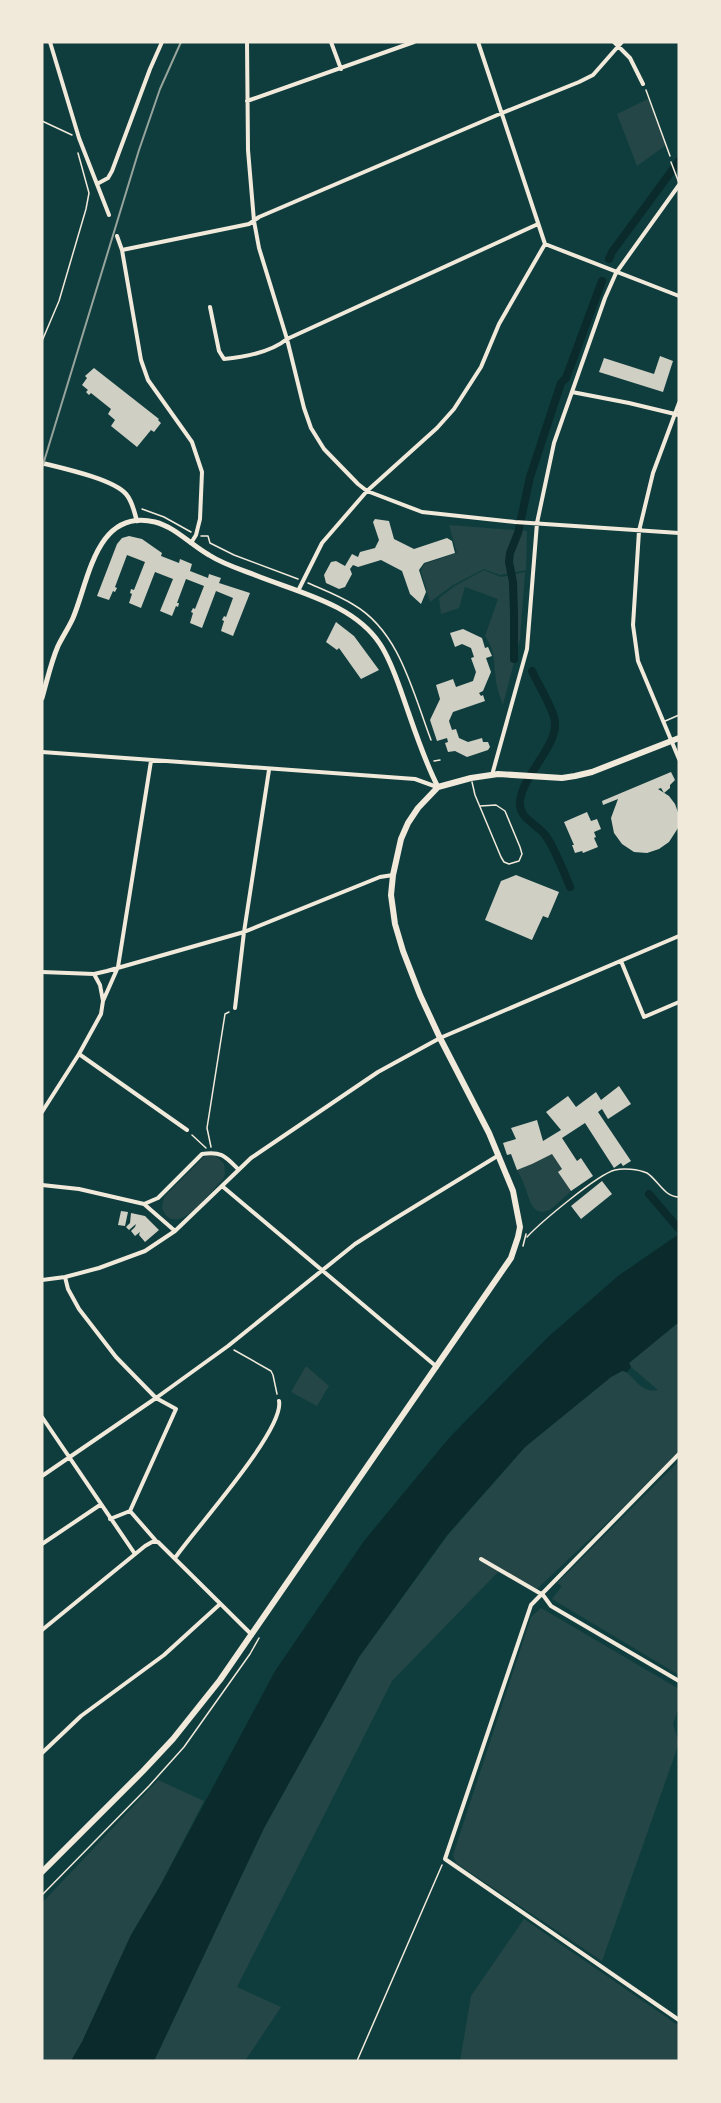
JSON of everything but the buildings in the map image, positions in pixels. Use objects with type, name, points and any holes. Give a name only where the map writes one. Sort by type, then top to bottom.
[{"type":"main road","points":[[42,698],[57,648],[73,618],[85,579],[105,539],[118,527],[137,521],[155,522],[165,525],[210,556],[334,606],[353,617],[380,644],[390,663],[438,787]]},
{"type":"main road","points":[[42,1872],[143,1772],[173,1739],[220,1680],[511,1258],[518,1237],[519,1216],[500,1155],[440,1038],[394,924],[393,875],[401,839],[408,823],[418,808],[438,787],[492,775],[562,778],[592,772],[679,738]]},
{"type":"street","points":[[50,42],[79,138],[109,215]]},
{"type":"street","points":[[97,184],[108,178],[112,171],[162,42]]},
{"type":"street","points":[[247,42],[250,191],[259,248],[287,339],[304,408],[311,428],[324,449],[367,491],[422,512],[515,522],[679,533]]},
{"type":"street","points":[[331,42],[340,69]]},
{"type":"street","points":[[247,101],[340,69],[405,43],[414,42]]},
{"type":"street","points":[[478,42],[545,244],[679,296]]},
{"type":"street","points":[[614,42],[620,44],[630,58],[643,84]]},
{"type":"street","points":[[122,250],[249,224],[259,217],[593,75],[620,44]]},
{"type":"street","points":[[492,775],[527,649],[537,523],[548,468],[572,392],[616,273],[679,184]]},
{"type":"street","points":[[210,307],[219,351],[224,359],[240,358],[278,347],[287,339],[538,224]]},
{"type":"street","points":[[117,236],[122,250],[141,360],[148,380],[192,442],[202,472],[200,519],[196,535],[191,543]]},
{"type":"street","points":[[298,592],[322,543],[367,491],[411,453],[454,409],[481,367],[499,324],[545,244]]},
{"type":"street","points":[[572,392],[677,415]]},
{"type":"street","points":[[679,403],[677,415],[653,473],[639,531],[633,632],[638,661],[679,759]]},
{"type":"street","points":[[42,463],[86,474],[121,490],[132,503],[137,521]]},
{"type":"street","points":[[42,752],[415,779],[438,787]]},
{"type":"street","points":[[42,1112],[101,1014],[118,967],[151,761]]},
{"type":"street","points":[[235,1008],[244,932],[269,770]]},
{"type":"street","points":[[42,972],[94,974],[244,932],[380,877],[393,875]]},
{"type":"street","points":[[42,1280],[65,1277],[99,1268],[146,1251],[175,1231],[238,1169],[263,1149],[372,1076],[440,1038],[679,936]]},
{"type":"street","points":[[621,961],[645,1017],[679,1002]]},
{"type":"street","points":[[94,974],[100,985],[104,1001]]},
{"type":"street","points":[[79,1054],[187,1130]]},
{"type":"street","points":[[144,1204],[158,1198],[202,1154],[212,1152],[222,1154],[238,1169]]},
{"type":"street","points":[[42,1476],[228,1346],[355,1244],[500,1155]]},
{"type":"street","points":[[42,1185],[79,1189],[144,1204],[175,1231]]},
{"type":"street","points":[[222,1186],[437,1367]]},
{"type":"street","points":[[65,1277],[68,1289],[79,1309],[116,1357],[156,1398],[176,1409],[130,1511],[110,1519]]},
{"type":"street","points":[[175,1558],[230,1488],[270,1431],[279,1414],[279,1401]]},
{"type":"street","points":[[42,1417],[135,1554]]},
{"type":"street","points":[[679,1454],[531,1605],[445,1859],[679,2020]]},
{"type":"street","points":[[42,1544],[100,1505]]},
{"type":"street","points":[[130,1511],[219,1605],[252,1635]]},
{"type":"street","points":[[42,1630],[135,1554],[152,1542],[158,1542]]},
{"type":"street","points":[[482,1559],[543,1595],[551,1606],[679,1681]]},
{"type":"street","points":[[42,1753],[81,1716],[164,1655],[219,1605]]},
{"type":"lane","points":[[671,162],[679,184]]},
{"type":"lane","points":[[663,722],[679,715]]},
{"type":"lane","points":[[471,778],[480,806],[504,862],[509,864],[519,861],[522,854],[505,811],[496,805],[480,806]]},
{"type":"path","points":[[643,84],[667,143],[671,162]]},
{"type":"path","points":[[42,121],[79,138]]},
{"type":"path","points":[[42,341],[59,302],[87,209],[89,193],[77,148],[82,146]]},
{"type":"path","points":[[134,511],[143,509],[165,517],[196,535],[208,536],[210,543],[234,555],[303,581]]},
{"type":"path","points":[[212,1152],[207,1128],[210,1105],[225,1014],[235,1008]]},
{"type":"path","points":[[187,1130],[212,1152]]},
{"type":"path","points":[[527,1238],[544,1221],[603,1175],[615,1170],[635,1170],[647,1173],[666,1192],[679,1197]]},
{"type":"path","points":[[228,1346],[236,1353],[271,1371],[279,1401]]},
{"type":"path","points":[[42,1895],[184,1747],[250,1653],[262,1632]]},
{"type":"path","points":[[357,2061],[445,1859]]},
{"type":"shaded area","points":[[648,99],[666,145],[637,166],[617,114]]},
{"type":"shaded area","points":[[449,525],[527,531],[526,570],[500,575],[484,569],[453,585],[430,602],[421,571],[424,564],[457,553]]},
{"type":"shaded area","points":[[484,570],[501,577],[525,572],[520,639],[503,705],[497,686],[493,654],[485,636],[498,599],[465,587],[459,608],[441,614],[439,598]]},
{"type":"shaded area","points":[[552,1154],[562,1169],[559,1172],[571,1191],[549,1210],[543,1212],[532,1205],[517,1170]]},
{"type":"shaded area","points":[[216,1156],[224,1164],[223,1179],[193,1211],[175,1220],[168,1217],[162,1208],[164,1197],[204,1157]]},
{"type":"shaded area","points":[[679,1230],[679,1322],[629,1363],[631,1367],[627,1372],[622,1371],[611,1377],[525,1447],[447,1535],[359,1657],[264,1828],[154,2061],[71,2061],[131,1935],[160,1886],[275,1671],[364,1541],[449,1438],[547,1338],[618,1276],[676,1236]]},
{"type":"shaded area","points":[[679,1322],[679,1451],[537,1589],[499,1571],[392,1681],[237,1987],[281,2007],[245,2061],[154,2061],[264,1828],[359,1657],[448,1535],[525,1447],[611,1377],[623,1370],[647,1390],[658,1390],[629,1363]]},
{"type":"shaded area","points":[[306,1366],[329,1386],[317,1406],[291,1392]]},
{"type":"shaded area","points":[[679,1461],[679,1675],[552,1599],[562,1586],[557,1583]]},
{"type":"shaded area","points":[[541,1608],[679,1689],[679,1706],[673,1724],[679,1743],[602,1961],[456,1863],[453,1855],[531,1617]]},
{"type":"shaded area","points":[[158,1780],[204,1801],[160,1886],[131,1935],[71,2061],[42,2061],[42,1903]]},
{"type":"shaded area","points":[[524,1919],[679,2026],[679,2061],[460,2061],[471,1996]]},
{"type":"waterway","points":[[609,259],[679,161]]},
{"type":"waterway","points":[[514,659],[513,582],[509,562],[510,553],[518,533],[530,477],[561,383],[566,378],[602,281]]},
{"type":"waterway","points":[[532,671],[552,711],[555,727],[548,748],[523,790],[520,807],[525,817],[546,836],[570,887]]},
{"type":"waterway","points":[[649,1194],[679,1229]]},
{"type":"railway","points":[[42,468],[139,150],[160,89],[181,42]]}]
